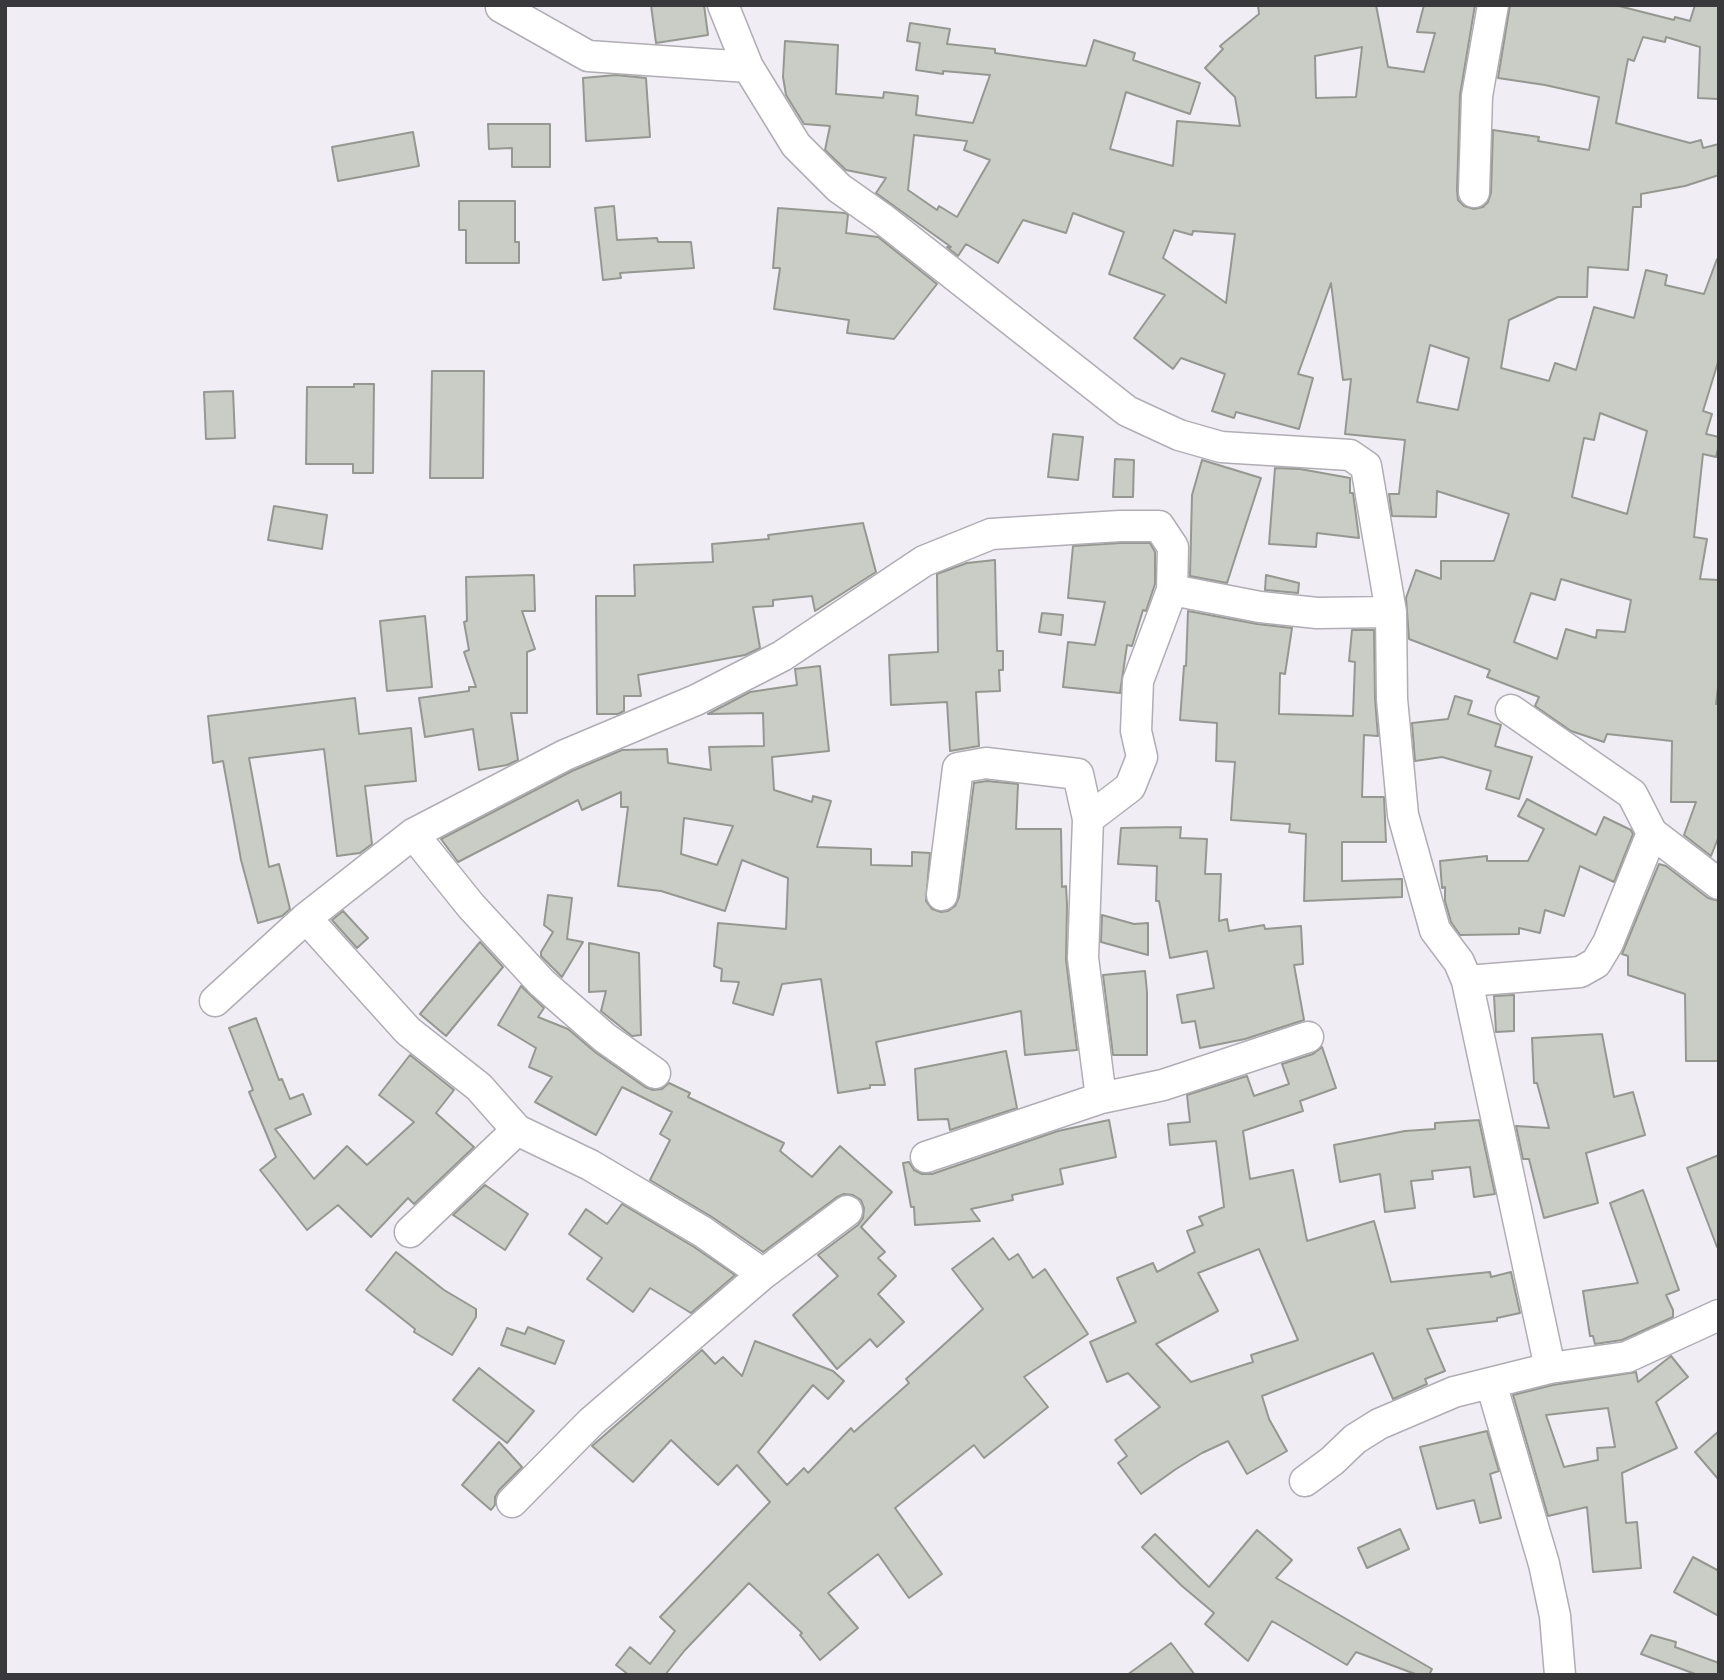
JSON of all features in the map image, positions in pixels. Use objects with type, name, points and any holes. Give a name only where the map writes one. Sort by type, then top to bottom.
[{"type":"street","points":[[723,5],[748,67],[796,145],[839,188],[883,219],[1128,411],[1180,435],[1221,447],[1350,455],[1366,466],[1391,612],[1392,699],[1403,815],[1435,930],[1459,962],[1467,981],[1550,1368]]},
{"type":"street","points":[[1474,192],[1477,96],[1493,5]]},
{"type":"street","points":[[500,8],[588,56],[748,67]]},
{"type":"street","points":[[215,1001],[306,918],[413,834],[565,755],[696,699],[782,656],[924,561],[991,534],[1159,526],[1173,547],[1172,590],[1138,681],[1136,731],[1142,757],[1130,787],[1088,819]]},
{"type":"street","points":[[1172,590],[1272,608],[1317,612],[1391,612]]},
{"type":"street","points":[[1511,710],[1632,794],[1652,833],[1719,884]]},
{"type":"street","points":[[942,895],[957,768],[986,763],[1078,774],[1088,819],[1083,958],[1101,1098]]},
{"type":"street","points":[[1467,981],[1580,972],[1596,963],[1608,943],[1652,833]]},
{"type":"street","points":[[413,834],[471,906],[542,983],[605,1038],[655,1073]]},
{"type":"street","points":[[306,918],[408,1031],[479,1087],[517,1130],[590,1165],[703,1232],[763,1274]]},
{"type":"street","points":[[926,1157],[1101,1098],[1163,1085],[1308,1037]]},
{"type":"street","points":[[410,1232],[517,1130]]},
{"type":"street","points":[[512,1502],[591,1422],[763,1274],[847,1211]]},
{"type":"street","points":[[1305,1481],[1332,1461],[1355,1438],[1379,1424],[1454,1392],[1550,1368],[1627,1357],[1719,1315]]},
{"type":"street","points":[[1490,1383],[1544,1564],[1555,1616],[1560,1675]]},
{"type":"building","points":[[651,5],[704,5],[708,35],[656,43]]},
{"type":"building","points":[[1258,5],[1376,5],[1388,67],[1424,72],[1435,33],[1417,32],[1424,5],[1475,5],[1460,95],[1457,191],[1458,200],[1464,206],[1474,209],[1483,207],[1491,193],[1493,130],[1539,137],[1538,141],[1589,150],[1599,97],[1498,78],[1510,5],[1615,5],[1674,20],[1675,17],[1690,21],[1695,5],[1719,5],[1718,99],[1698,98],[1700,47],[1666,37],[1665,42],[1643,37],[1634,61],[1628,59],[1616,123],[1690,143],[1701,140],[1703,148],[1719,144],[1719,175],[1685,186],[1641,194],[1641,207],[1633,207],[1628,270],[1588,267],[1587,297],[1558,297],[1509,320],[1501,368],[1549,381],[1555,363],[1576,370],[1594,307],[1634,318],[1646,270],[1667,275],[1665,285],[1704,294],[1719,259],[1719,359],[1703,411],[1712,414],[1706,434],[1719,437],[1719,445],[1716,457],[1703,454],[1694,537],[1707,539],[1700,579],[1719,580],[1719,679],[1716,704],[1719,704],[1719,836],[1711,856],[1684,835],[1696,802],[1671,802],[1672,741],[1607,734],[1604,742],[1571,731],[1535,706],[1539,697],[1487,677],[1490,670],[1409,639],[1406,598],[1416,570],[1441,579],[1441,561],[1494,561],[1509,514],[1437,491],[1436,517],[1392,516],[1389,494],[1399,494],[1405,440],[1345,434],[1351,379],[1343,380],[1331,283],[1298,374],[1313,378],[1299,429],[1236,412],[1234,418],[1212,411],[1225,374],[1181,358],[1173,369],[1134,338],[1165,295],[1109,274],[1124,232],[1073,213],[1066,233],[1023,220],[998,263],[966,244],[958,256],[947,247],[951,247],[876,193],[886,178],[846,170],[825,150],[830,126],[804,124],[786,95],[783,77],[785,41],[838,45],[836,94],[883,98],[884,92],[918,96],[916,115],[973,123],[990,75],[943,71],[943,74],[916,70],[920,43],[907,41],[910,23],[950,29],[947,44],[995,49],[995,53],[1086,66],[1094,40],[1135,53],[1133,60],[1200,83],[1190,114],[1126,92],[1110,149],[1173,166],[1177,121],[1240,126],[1235,97],[1205,68],[1223,49],[1220,46],[1259,14]],"holes":[[[1362,47],[1356,97],[1316,98],[1315,56]],[[914,135],[967,141],[964,150],[990,160],[957,217],[939,206],[937,210],[908,190]],[[1174,230],[1192,235],[1193,231],[1235,234],[1226,303],[1163,258]],[[1430,345],[1469,358],[1458,410],[1417,402]],[[1600,413],[1647,431],[1627,514],[1572,497],[1584,438],[1594,440]],[[1561,579],[1631,600],[1625,632],[1597,630],[1596,638],[1566,629],[1557,659],[1514,642],[1531,593],[1555,600]]]},
{"type":"building","points":[[616,75],[646,78],[650,137],[586,141],[583,78]]},
{"type":"building","points":[[488,124],[550,124],[550,167],[512,167],[512,148],[489,149]]},
{"type":"building","points":[[413,132],[419,166],[338,181],[332,147]]},
{"type":"building","points":[[459,201],[515,201],[515,242],[519,242],[519,263],[466,263],[466,230],[459,230]]},
{"type":"building","points":[[614,206],[617,240],[657,238],[658,242],[691,242],[694,268],[620,273],[621,278],[603,280],[595,208]]},
{"type":"building","points":[[778,208],[845,213],[848,215],[846,233],[878,237],[937,284],[894,339],[847,333],[849,320],[774,309],[780,268],[773,268]]},
{"type":"building","points":[[432,371],[484,371],[483,478],[430,478]]},
{"type":"building","points":[[354,384],[374,384],[373,473],[353,473],[353,464],[306,464],[307,387],[354,387]]},
{"type":"building","points":[[233,391],[235,438],[206,439],[204,392]]},
{"type":"building","points":[[1053,434],[1083,437],[1078,480],[1048,477]]},
{"type":"building","points":[[1115,459],[1134,460],[1133,497],[1113,497]]},
{"type":"building","points":[[1202,460],[1261,478],[1227,583],[1190,576],[1192,495]]},
{"type":"building","points":[[1275,468],[1300,469],[1350,478],[1350,493],[1353,493],[1359,538],[1317,533],[1316,547],[1269,544]]},
{"type":"building","points":[[274,506],[327,515],[322,549],[268,540]]},
{"type":"building","points":[[863,523],[876,572],[815,611],[812,596],[773,600],[773,606],[753,607],[760,648],[745,655],[638,675],[641,696],[624,696],[624,711],[618,714],[597,714],[596,596],[635,596],[634,565],[713,562],[712,544],[769,539],[768,535]]},
{"type":"building","points":[[1150,543],[1155,552],[1155,584],[1146,611],[1143,610],[1132,646],[1127,645],[1120,693],[1063,687],[1068,642],[1095,645],[1105,602],[1068,598],[1073,546]]},
{"type":"building","points":[[995,560],[997,651],[1003,651],[1003,670],[999,670],[1000,691],[976,692],[979,746],[950,751],[947,702],[891,705],[889,655],[938,652],[937,574],[967,563]]},
{"type":"building","points":[[534,575],[535,611],[522,611],[535,649],[527,652],[527,713],[511,713],[518,760],[507,765],[479,770],[473,729],[425,737],[419,698],[469,691],[469,687],[476,687],[464,652],[469,650],[464,622],[467,621],[466,577]]},
{"type":"building","points":[[1266,575],[1299,583],[1298,593],[1265,590]]},
{"type":"building","points":[[1188,611],[1292,628],[1285,674],[1280,673],[1279,714],[1353,716],[1355,662],[1349,661],[1352,630],[1374,630],[1378,736],[1364,735],[1362,797],[1384,797],[1386,842],[1342,842],[1342,881],[1402,879],[1402,897],[1304,901],[1306,834],[1289,832],[1290,824],[1231,820],[1235,762],[1216,761],[1217,723],[1180,720]]},
{"type":"building","points":[[1042,613],[1063,615],[1061,635],[1039,632]]},
{"type":"building","points":[[425,616],[432,687],[387,691],[380,621]]},
{"type":"building","points":[[820,666],[829,751],[772,757],[774,790],[812,802],[813,796],[831,801],[817,847],[871,849],[871,865],[912,866],[912,852],[930,853],[926,901],[932,909],[941,912],[955,906],[959,897],[974,783],[987,781],[1018,784],[1016,829],[1061,829],[1062,887],[1066,886],[1067,905],[1066,960],[1077,1050],[1025,1055],[1021,1011],[876,1042],[885,1085],[870,1085],[870,1088],[838,1093],[821,979],[782,984],[773,1015],[733,1003],[739,982],[721,981],[722,969],[714,966],[718,923],[786,929],[788,878],[742,860],[725,911],[661,891],[618,886],[628,807],[621,807],[621,792],[582,810],[578,800],[458,862],[441,839],[572,771],[622,750],[667,749],[668,763],[711,770],[709,747],[764,746],[763,713],[708,714],[750,692],[797,685],[795,669]],"holes":[[[684,818],[733,826],[717,865],[681,854]]]},
{"type":"building","points":[[1455,696],[1472,701],[1468,714],[1501,725],[1495,746],[1532,757],[1519,799],[1486,789],[1491,771],[1442,757],[1415,761],[1412,723],[1448,719]]},
{"type":"building","points":[[355,698],[359,734],[411,728],[416,781],[365,786],[372,844],[360,853],[337,856],[324,749],[249,758],[269,867],[279,864],[290,909],[282,916],[258,923],[241,860],[223,761],[213,763],[208,716]]},
{"type":"building","points":[[1527,799],[1596,835],[1604,817],[1631,830],[1633,834],[1614,882],[1580,866],[1564,916],[1545,910],[1540,933],[1519,928],[1519,934],[1460,935],[1451,922],[1445,901],[1440,861],[1487,856],[1487,861],[1528,861],[1544,829],[1518,816]]},
{"type":"building","points":[[1181,827],[1180,838],[1207,839],[1205,874],[1221,874],[1219,921],[1227,919],[1229,931],[1264,925],[1265,929],[1301,926],[1303,964],[1294,965],[1304,1020],[1245,1039],[1200,1048],[1195,1021],[1182,1023],[1177,995],[1214,988],[1207,951],[1170,958],[1159,901],[1156,901],[1157,866],[1118,864],[1121,828]]},
{"type":"building","points":[[1659,864],[1666,866],[1708,898],[1719,901],[1719,1061],[1686,1061],[1685,994],[1628,975],[1628,956],[1622,954]]},
{"type":"building","points":[[548,895],[572,898],[567,939],[583,942],[562,977],[541,956],[553,932],[544,925]]},
{"type":"building","points":[[343,911],[368,938],[357,948],[332,920]]},
{"type":"building","points":[[1102,915],[1134,924],[1148,923],[1148,955],[1101,942]]},
{"type":"building","points":[[480,942],[503,967],[446,1036],[420,1014]]},
{"type":"building","points":[[589,943],[639,953],[641,1035],[632,1036],[601,1011],[606,991],[589,992]]},
{"type":"building","points":[[1145,971],[1147,1055],[1113,1055],[1103,975]]},
{"type":"building","points":[[521,986],[544,1008],[538,1017],[568,1029],[595,1052],[645,1087],[662,1089],[669,1083],[690,1093],[688,1097],[784,1143],[780,1151],[812,1177],[840,1146],[892,1192],[861,1227],[885,1252],[878,1258],[896,1276],[878,1294],[904,1322],[877,1347],[870,1339],[837,1369],[793,1315],[838,1276],[818,1255],[858,1225],[863,1218],[861,1200],[853,1195],[844,1194],[837,1197],[763,1252],[712,1217],[650,1180],[670,1140],[660,1134],[672,1112],[622,1087],[596,1135],[535,1102],[552,1077],[529,1067],[536,1048],[498,1025]]},
{"type":"building","points":[[1514,995],[1514,1031],[1496,1032],[1494,996]]},
{"type":"building","points":[[256,1018],[279,1080],[282,1079],[290,1099],[303,1094],[311,1114],[275,1129],[314,1179],[347,1146],[367,1165],[414,1122],[379,1095],[410,1055],[454,1090],[436,1113],[474,1147],[414,1204],[408,1198],[371,1237],[338,1205],[307,1230],[260,1170],[276,1157],[249,1092],[253,1090],[229,1028]]},
{"type":"building","points":[[1602,1034],[1614,1097],[1633,1092],[1645,1135],[1586,1153],[1598,1203],[1544,1218],[1529,1159],[1523,1159],[1516,1126],[1549,1128],[1537,1083],[1534,1083],[1532,1038]]},
{"type":"building","points":[[1322,1047],[1336,1088],[1300,1101],[1303,1111],[1243,1131],[1250,1179],[1293,1170],[1307,1241],[1374,1221],[1391,1282],[1490,1272],[1491,1277],[1511,1272],[1520,1313],[1497,1318],[1497,1321],[1427,1329],[1445,1371],[1425,1379],[1427,1384],[1393,1399],[1373,1353],[1262,1396],[1269,1419],[1287,1451],[1247,1474],[1228,1441],[1202,1453],[1141,1494],[1118,1463],[1127,1456],[1115,1440],[1160,1407],[1128,1373],[1107,1382],[1090,1342],[1136,1322],[1117,1278],[1153,1263],[1157,1272],[1195,1252],[1187,1231],[1203,1225],[1199,1217],[1224,1207],[1216,1141],[1170,1145],[1168,1124],[1190,1122],[1187,1095],[1247,1076],[1254,1096],[1289,1084],[1282,1064],[1313,1054]],"holes":[[[1259,1249],[1298,1340],[1251,1355],[1253,1362],[1191,1382],[1156,1344],[1218,1311],[1198,1273]]]},
{"type":"building","points":[[1006,1051],[1017,1108],[950,1130],[948,1119],[918,1120],[915,1069]]},
{"type":"building","points":[[1109,1120],[1116,1157],[1060,1169],[1063,1184],[1012,1195],[1013,1200],[971,1209],[980,1221],[915,1225],[914,1207],[911,1207],[903,1163],[909,1162],[914,1170],[922,1174],[932,1174],[1058,1131]]},
{"type":"building","points":[[1479,1120],[1495,1194],[1474,1197],[1470,1167],[1432,1171],[1433,1179],[1411,1181],[1415,1208],[1385,1212],[1380,1174],[1340,1182],[1334,1145],[1405,1131],[1435,1129],[1435,1123]]},
{"type":"building","points":[[1719,1155],[1719,1247],[1717,1247],[1687,1168]]},
{"type":"building","points":[[485,1185],[528,1214],[505,1250],[453,1215]]},
{"type":"building","points":[[1643,1190],[1679,1290],[1666,1295],[1673,1310],[1673,1317],[1622,1340],[1595,1344],[1593,1336],[1590,1336],[1583,1291],[1638,1283],[1610,1203]]},
{"type":"building","points":[[622,1204],[735,1275],[691,1313],[650,1288],[633,1312],[587,1279],[602,1258],[569,1234],[586,1209],[607,1224]]},
{"type":"building","points":[[993,1238],[1009,1260],[1018,1254],[1033,1278],[1045,1269],[1088,1334],[1024,1377],[1048,1407],[984,1458],[974,1445],[895,1508],[942,1574],[909,1598],[878,1554],[828,1593],[858,1628],[820,1660],[800,1635],[802,1633],[749,1583],[665,1675],[629,1675],[616,1665],[630,1647],[650,1664],[675,1631],[660,1617],[770,1502],[737,1465],[718,1485],[671,1440],[633,1482],[592,1446],[702,1350],[715,1364],[723,1357],[742,1376],[755,1341],[833,1371],[844,1381],[828,1399],[813,1385],[758,1452],[787,1485],[804,1468],[808,1473],[851,1428],[854,1432],[909,1383],[906,1379],[983,1309],[952,1269]]},
{"type":"building","points":[[396,1252],[444,1290],[476,1309],[476,1317],[452,1355],[414,1332],[415,1329],[366,1290]]},
{"type":"building","points":[[528,1327],[564,1341],[555,1364],[501,1345],[507,1328],[525,1334]]},
{"type":"building","points":[[1671,1356],[1688,1377],[1656,1402],[1677,1448],[1622,1473],[1626,1523],[1637,1522],[1641,1568],[1593,1572],[1587,1507],[1548,1516],[1513,1395],[1553,1385],[1636,1372],[1638,1382]],"holes":[[[1608,1408],[1615,1447],[1597,1448],[1598,1460],[1564,1467],[1546,1415]]]},
{"type":"building","points":[[479,1368],[534,1411],[507,1443],[453,1400]]},
{"type":"building","points":[[1487,1431],[1499,1471],[1490,1474],[1501,1518],[1480,1523],[1474,1500],[1437,1509],[1420,1447]]},
{"type":"building","points":[[1719,1431],[1719,1480],[1695,1452]]},
{"type":"building","points":[[499,1442],[522,1467],[499,1490],[491,1510],[462,1485]]},
{"type":"building","points":[[1400,1529],[1409,1549],[1367,1568],[1358,1548]]},
{"type":"building","points":[[1257,1530],[1292,1560],[1276,1578],[1432,1669],[1429,1675],[1418,1675],[1356,1652],[1347,1665],[1272,1621],[1248,1661],[1205,1624],[1214,1613],[1142,1547],[1155,1534],[1209,1587]]},
{"type":"building","points":[[1693,1557],[1719,1571],[1719,1616],[1674,1592]]},
{"type":"building","points":[[1651,1635],[1676,1642],[1675,1647],[1719,1663],[1719,1675],[1698,1675],[1641,1654]]},
{"type":"building","points":[[1171,1643],[1195,1675],[1127,1675]]}]
